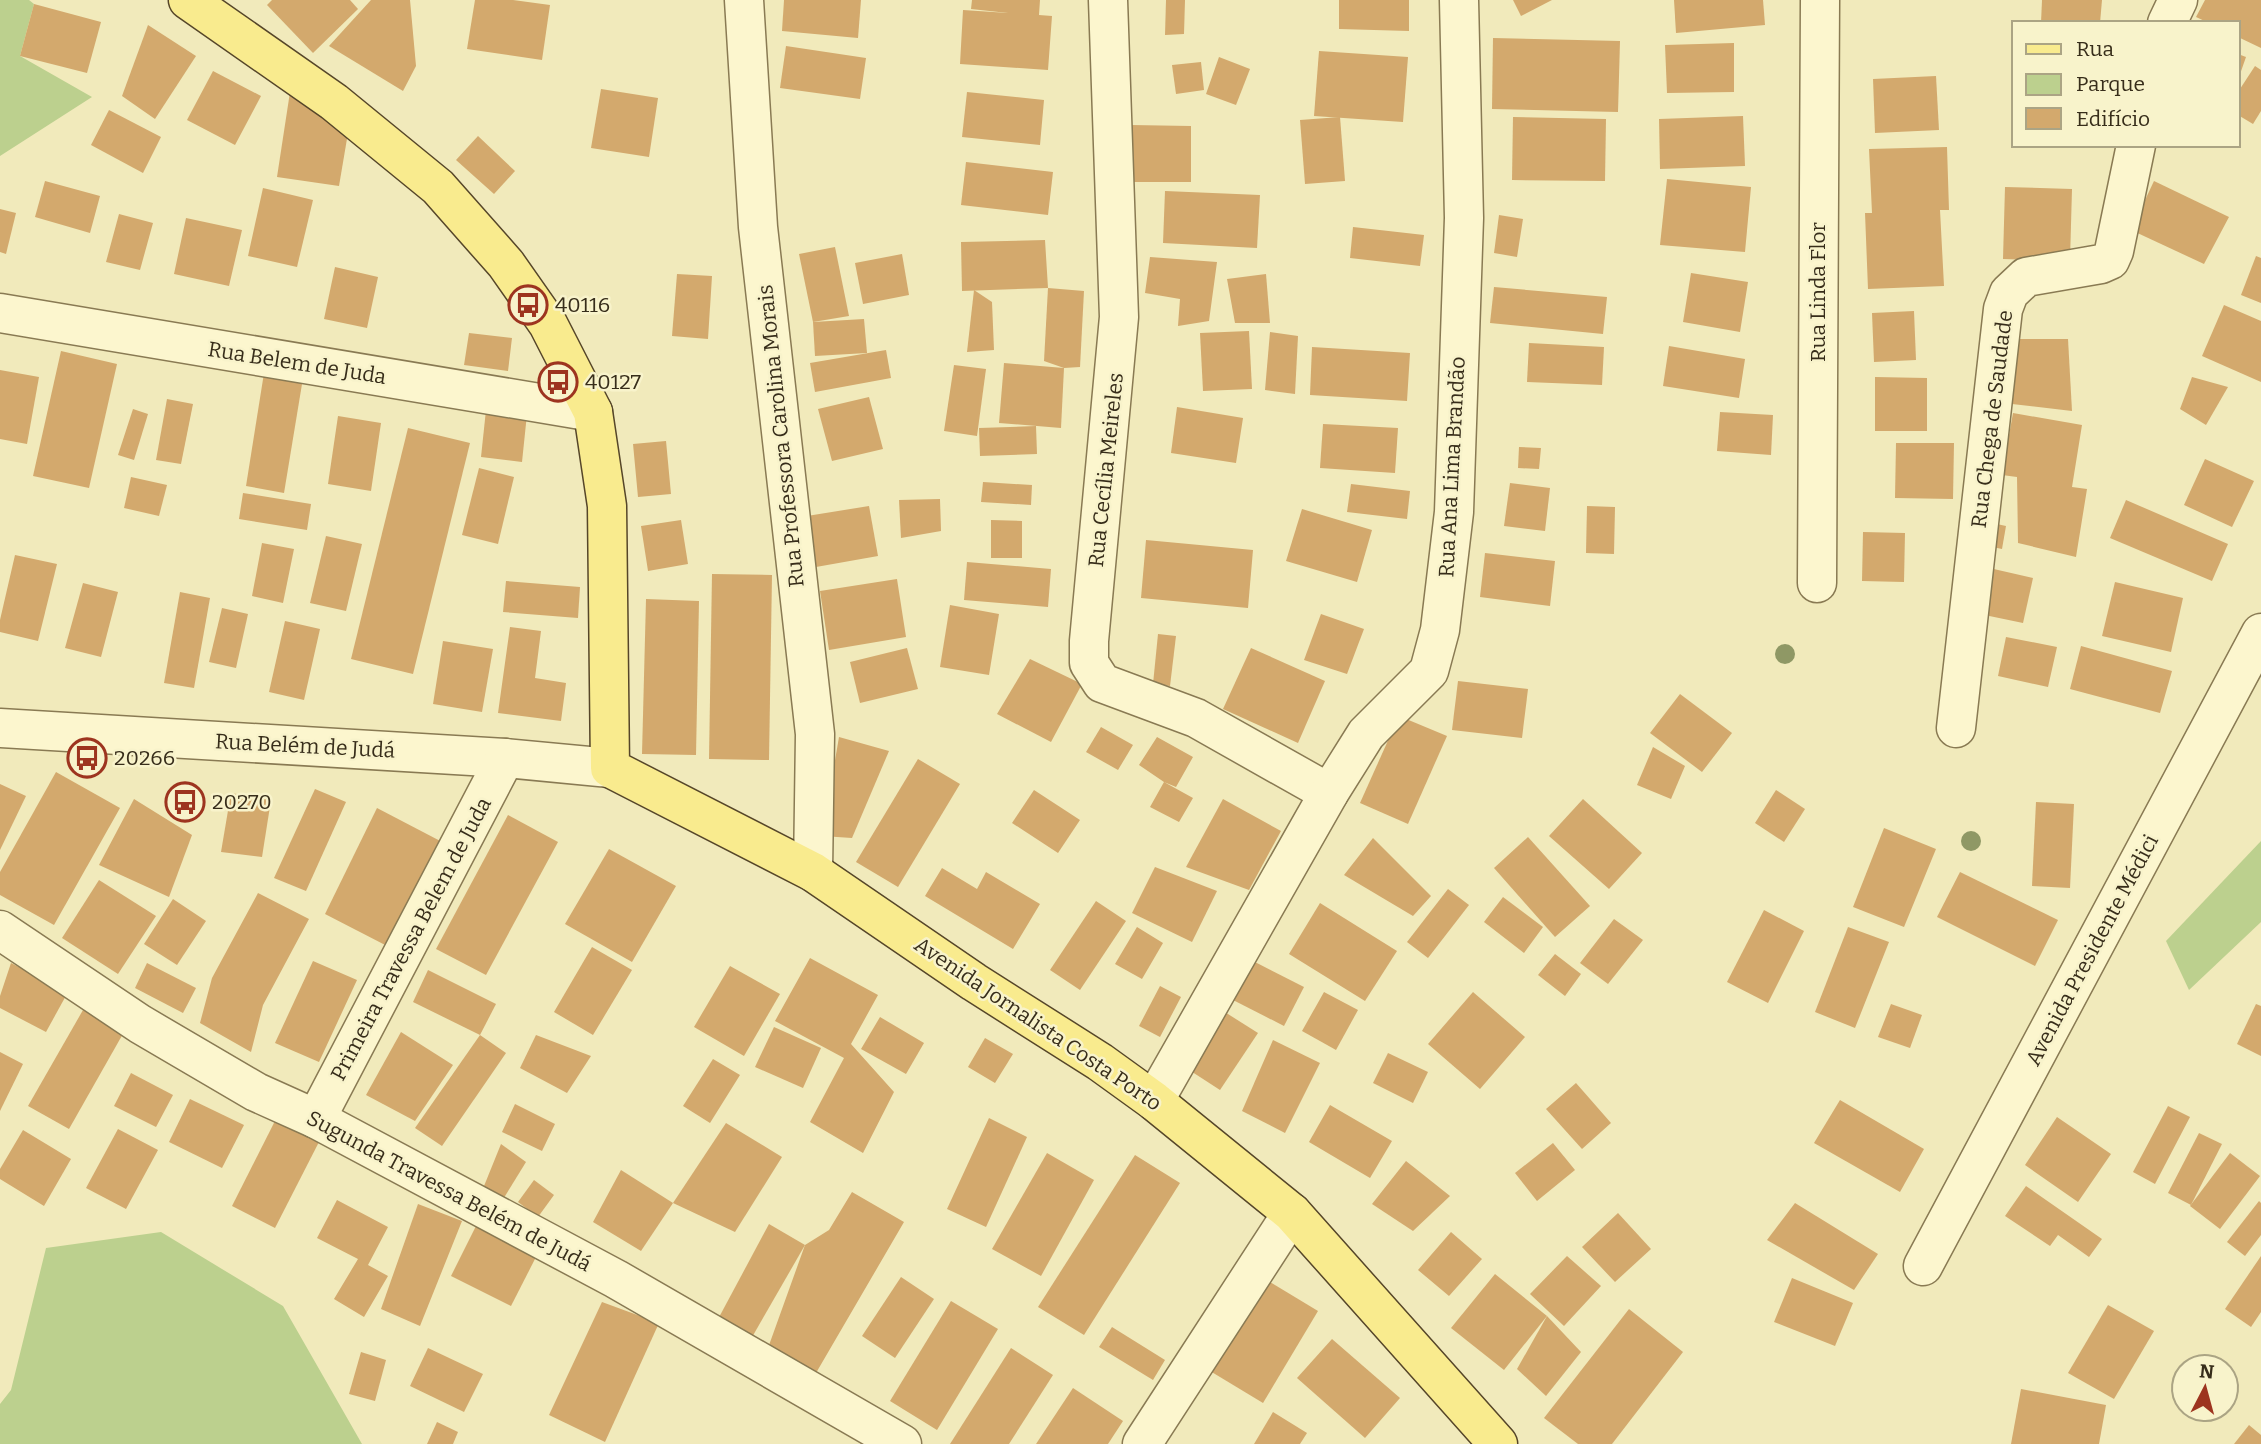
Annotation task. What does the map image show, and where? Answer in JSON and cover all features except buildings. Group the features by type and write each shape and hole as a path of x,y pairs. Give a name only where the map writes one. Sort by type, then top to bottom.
{"main road":[{"path":"188,0 334,102 438,187 506,264 548,324 593,412 607,506 610,768"},
{"name":"Avenida Jornalista Costa Porto","path":"610,768 813,872 974,982 1100,1062 1154,1101 1292,1213 1498,1444"}],"street":[{"name":"Rua Professora Carolina Morais","path":"744,0 758,227 815,734 813,872"},
{"name":"Rua Cecília Meireles","path":"1108,0 1119,317 1089,663 1102,683 1196,718 1329,793"},
{"name":"Rua Ana Lima Brandão","path":"1154,1101 1329,793 1366,734 1429,671 1440,630 1454,512 1463,231 1459,0"},
{"name":"Rua Linda Flor","path":"1817,583 1820,0"},
{"path":"2156,0 2156,21"},
{"path":"2168,21 2178,0"},
{"name":"Rua Chega de Saudade","path":"1956,728 2003,309 2010,293 2026,277 2101,264 2110,260 2136,147"},
{"name":"Rua Belem de Juda","path":"0,313 593,412"},
{"name":"Avenida Presidente Médici","path":"1923,1266 2261,634"},
{"name":"Rua Belém de Judá","path":"0,728 505,758 610,768"},
{"name":"Primeira Travessa Belem de Juda","path":"316,1119 505,758"},
{"name":"Sugunda Travessa Belém de Judá","path":"0,930 140,1024 256,1092 316,1119 616,1279 902,1444"},
{"path":"1142,1444 1292,1213"}],"green space":[{"path":"0,0 29,0 34,4 20,56 92,97 0,156"},
{"path":"2261,841 2261,922 2189,990 2166,941"},
{"path":"161,1232 283,1306 362,1444 0,1444 0,1404 11,1390 46,1248"}],"place":[{"name":"40116","path":"528,305"},
{"name":"40127","path":"558,382"},
{"name":"20266","path":"87,758"},
{"name":"20270","path":"185,802"}]}
